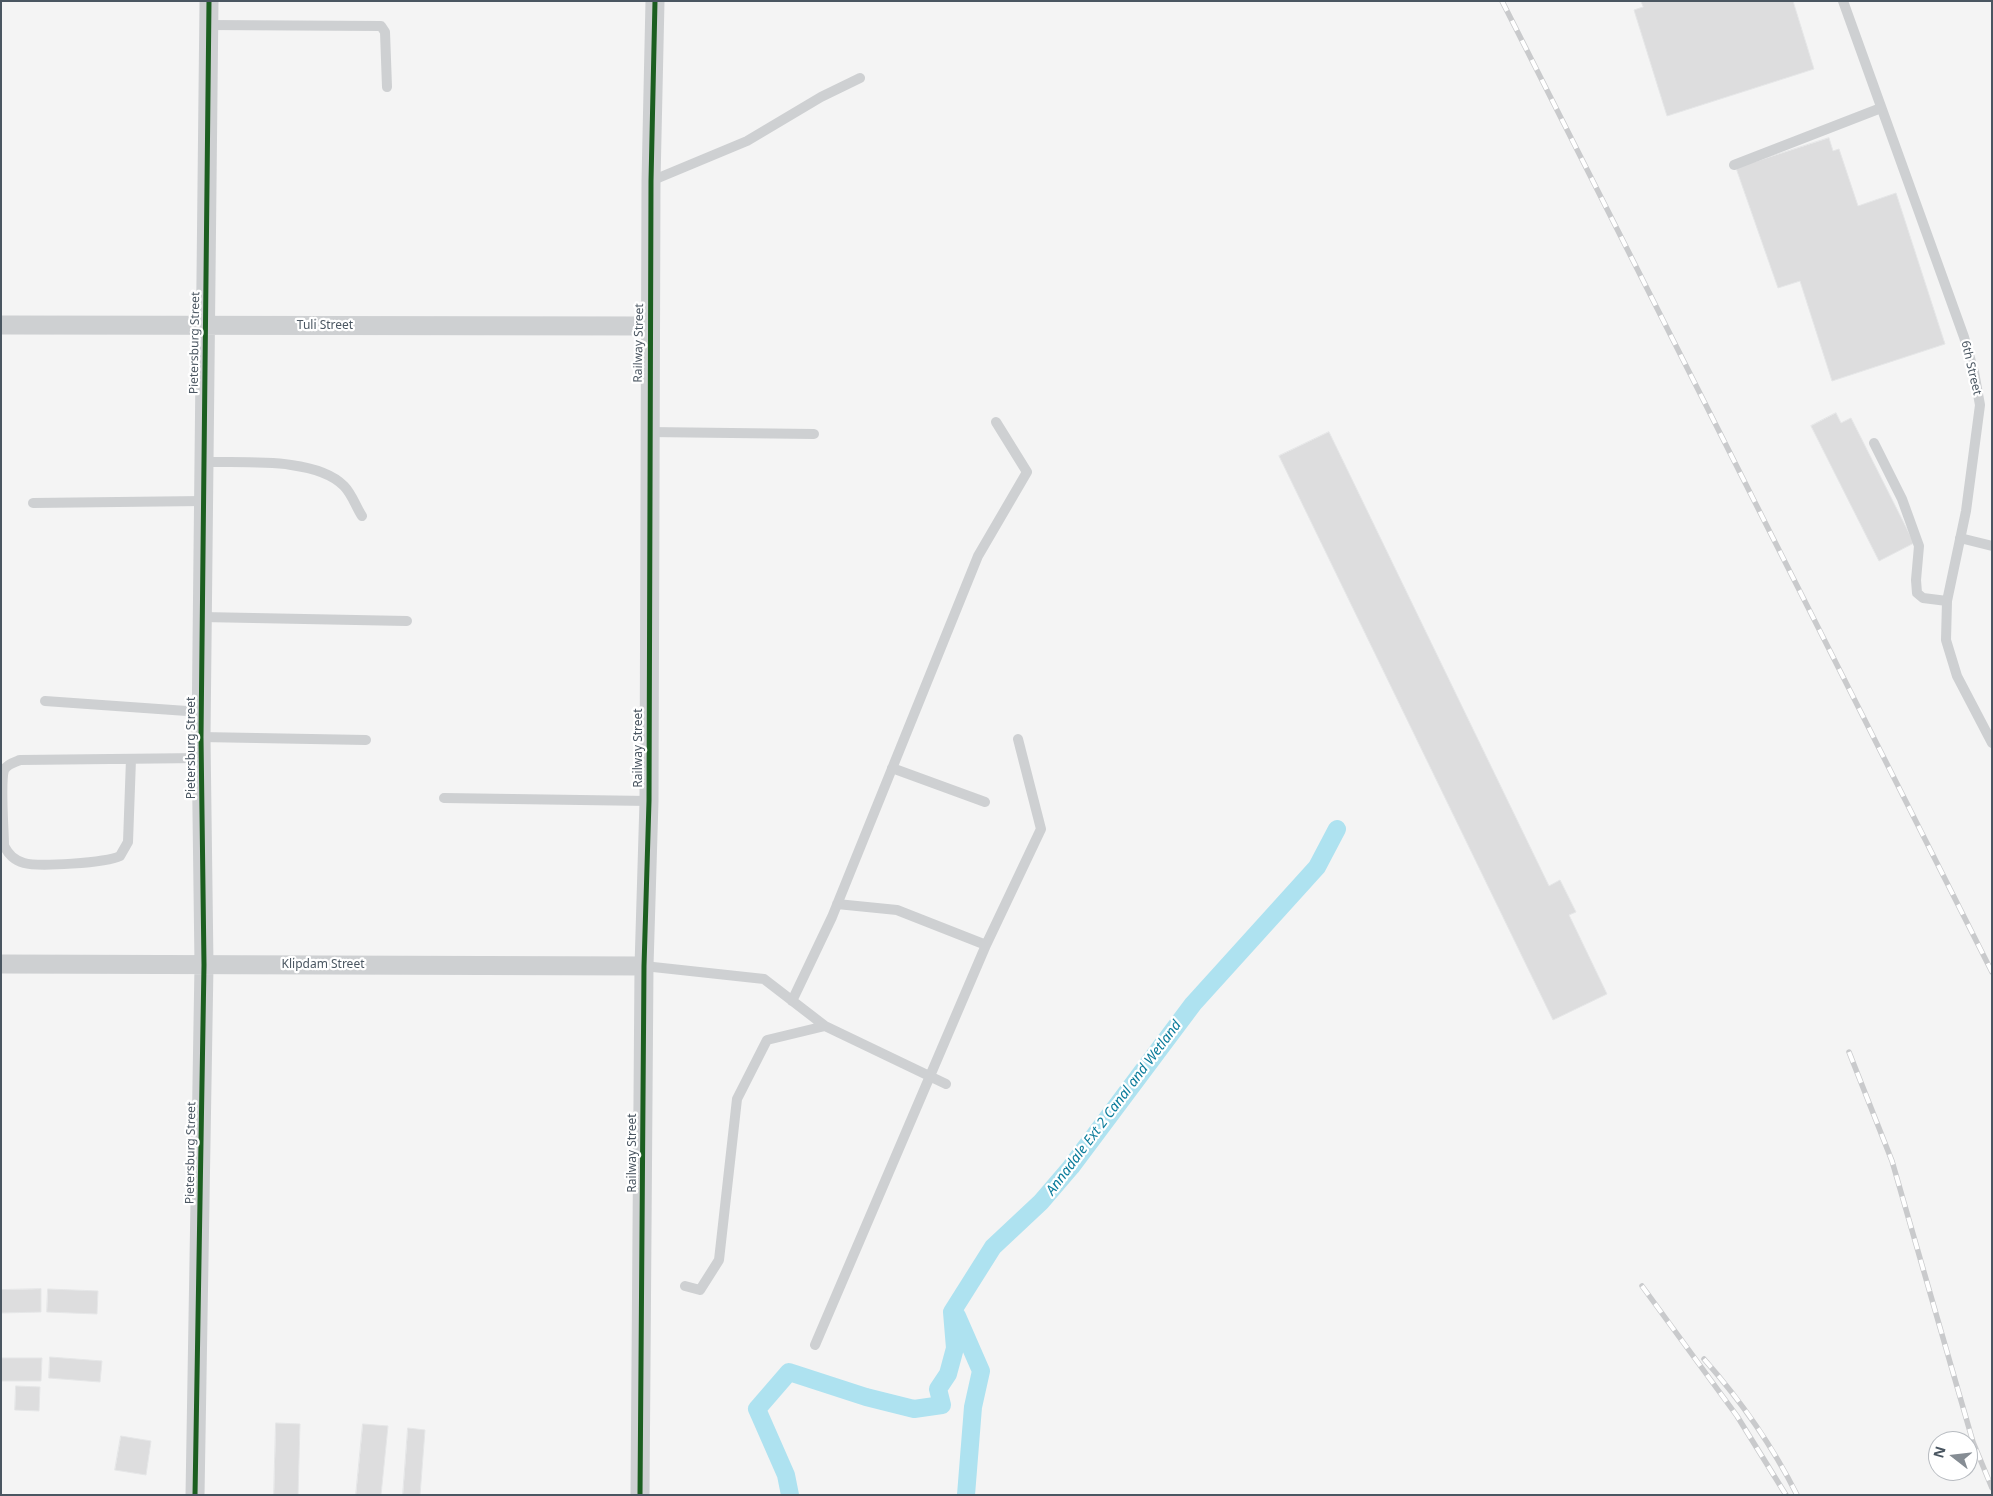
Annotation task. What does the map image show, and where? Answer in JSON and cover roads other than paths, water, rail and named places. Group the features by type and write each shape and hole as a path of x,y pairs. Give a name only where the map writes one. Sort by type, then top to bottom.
{"street":[{"name":"Pietersburg Street","path":"195,1495 204,965 201,712 209,1"},
{"name":"Railway Street","path":"640,1495 644,966 649,801 648,432 651,181 656,1"},
{"name":"Tuli Street","path":"1,325 650,326"},
{"name":"Klipdam Street","path":"1,964 644,966"}],"lane":[{"name":"6th Street","path":"1843,1 1964,337 1974,372 1980,406 1966,511 1947,601 1946,640 1957,676 1992,743"},
{"path":"208,25 381,26 386,32 388,87"},
{"path":"651,181 747,141 821,97 860,78"},
{"path":"1734,165 1881,108"},
{"path":"792,1000 837,904 978,556 1027,472 996,422"},
{"path":"648,432 814,434"},
{"path":"1874,443 1902,499 1919,546 1916,580 1917,593 1923,598 1947,601"},
{"path":"204,462 303,466 322,471 346,488 362,516"},
{"path":"33,502 203,501"},
{"path":"1960,538 1992,546"},
{"path":"202,618 407,621"},
{"path":"45,701 201,712"},
{"path":"201,737 366,740"},
{"path":"815,1345 986,945 1041,829 1018,739"},
{"path":"132,759 128,842 120,856 100,862 26,864 9,854 4,846 2,788 4,770 10,764 20,760 201,758"},
{"path":"892,768 985,802"},
{"path":"444,798 649,801"},
{"path":"837,904 897,910 986,945"},
{"path":"644,966 764,979 825,1026 946,1084"},
{"path":"685,1286 700,1290 718,1260 737,1099 767,1040 825,1026"}],"waterway":[{"name":"Annadale Ext 2 Canal and Wetland","path":"790,1495 786,1475 757,1409 789,1372 866,1397 914,1409 942,1405 938,1389 948,1374 955,1348 952,1312 993,1247 1041,1202 1071,1167 1193,1004 1317,867 1337,829"},
{"name":"Annadale Ext 2 Canal and Wetland","path":"957,1316 981,1371 973,1407 966,1495"}],"railway":[{"path":"1502,1 1992,972"},
{"path":"1849,1052 1892,1161 1973,1442 1992,1488"},
{"path":"1642,1286 1737,1416 1786,1495"},
{"path":"1704,1359 1755,1424 1797,1495"}]}
